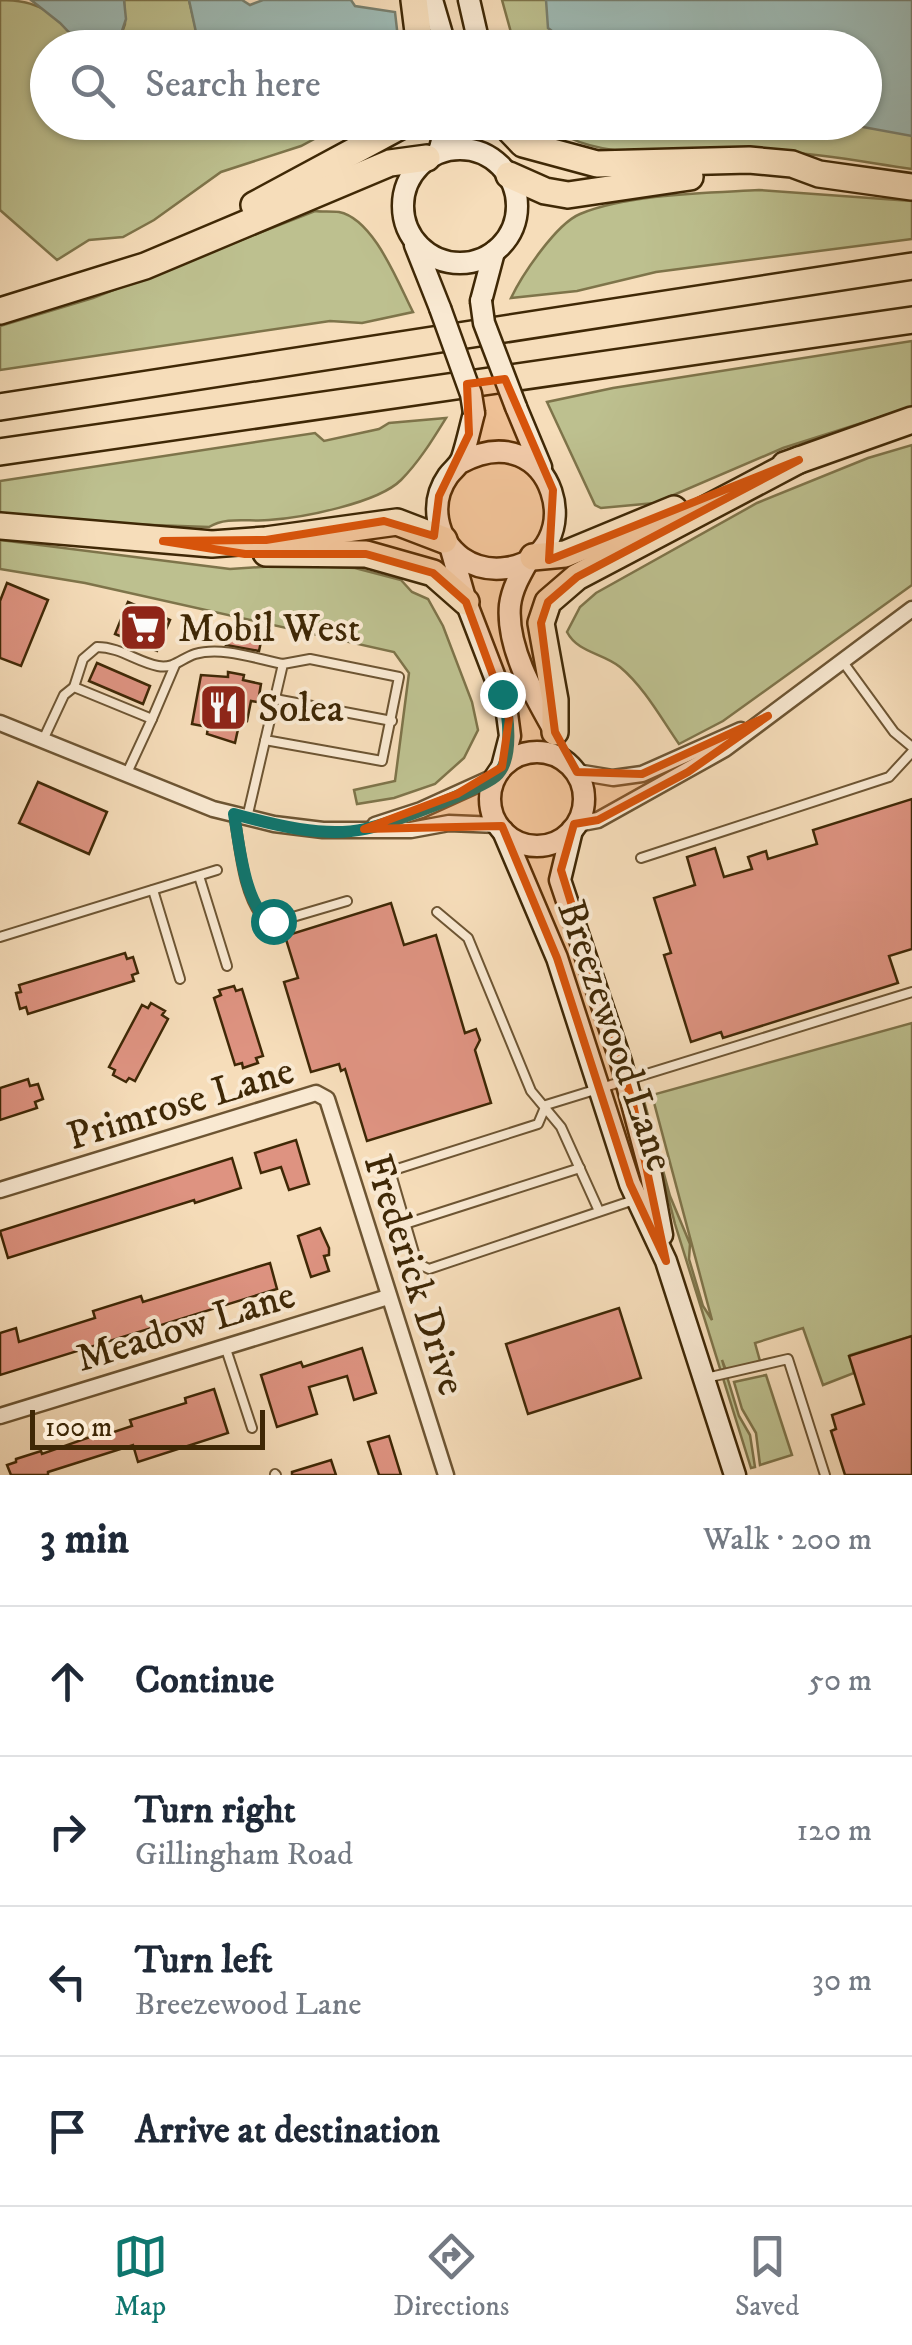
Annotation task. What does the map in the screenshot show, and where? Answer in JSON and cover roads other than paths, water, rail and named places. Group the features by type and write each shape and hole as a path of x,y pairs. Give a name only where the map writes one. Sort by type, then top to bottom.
{"highway":[{"path":"414,0 418,30"},
{"path":"74,288 192,237 374,140"},
{"path":"519,140 586,162 622,165 750,160 912,187"},
{"path":"0,311 186,250 390,163 434,155"},
{"path":"505,171 546,192 568,195 701,176 820,174"},
{"path":"0,406 912,266"},
{"path":"0,452 912,320"},
{"path":"555,732 555,700 540,635 548,602 578,577 800,460 912,420"},
{"path":"530,559 564,554 800,460"},
{"path":"0,526 212,544 384,522 408,524 447,544"},
{"path":"163,541 198,550 246,554 366,554 433,573 466,602"}],"main road":[{"path":"432,0 441,30"},
{"path":"470,0 476,30"},
{"path":"434,155 440,140"},
{"path":"503,140 505,171"},
{"path":"460,463 474,413 471,394 404,222 402,204 414,170 434,155 466,148 492,158 516,191 514,225 494,252 481,301 484,324 553,490 556,508 554,527 546,544 530,559 515,584 510,604 518,654 574,768 584,798 574,827 560,840 546,845 516,841 501,828 490,801 510,736 509,719 436,514 447,478 460,463 476,454 495,450 514,453 544,474"},
{"path":"412,239 423,250 450,263 466,264 494,252"},
{"path":"447,544 478,566 495,570 530,559"},
{"path":"499,771 514,758 542,752 574,768"},
{"name":"Breezewood Lane","path":"574,827 560,880 626,1080 651,1176 666,1261"},
{"name":"Breezewood Lane","path":"501,828 557,958 597,1088 637,1199 666,1261 735,1475"}],"street":[{"path":"574,827 598,820 688,772 912,609"},
{"path":"574,768 613,778 642,774 768,716"},
{"path":"0,723 240,816 323,830 411,830 450,823 501,828"},
{"path":"364,829 421,810 499,771"},
{"name":"Primrose Lane","path":"0,1190 316,1092 322,1094"},
{"name":"Frederick Drive","path":"322,1094 328,1099 446,1475"},
{"name":"Meadow Lane","path":"0,1416 388,1297"}],"lane":[{"path":"43,740 64,694 74,687 83,659 97,647 136,656 160,667 175,665 195,654 222,652 283,664 310,659 400,680 384,758 377,762 265,740"},
{"path":"641,858 889,778 912,750 894,732 843,662"},
{"path":"283,664 265,740 240,816 247,880 257,910 264,918 286,920 347,901"},
{"path":"126,775 175,665"},
{"path":"74,687 152,719"},
{"path":"275,699 392,721"},
{"path":"0,937 218,870"},
{"path":"199,876 227,966"},
{"path":"153,890 180,979"},
{"path":"438,912 468,938 531,1091 561,1127 599,1211"},
{"path":"637,1199 430,1269 417,1263 391,1174 538,1124 546,1105 912,992"},
{"path":"405,1224 580,1168"},
{"path":"225,1346 252,1428"},
{"path":"704,1379 788,1359 825,1475"}],"water":[{"path":"31,0 124,0 126,19 122,30 67,30"},
{"path":"189,0 242,0 250,5 263,0 351,0 355,6 395,12 397,30 195,30"},
{"path":"546,0 912,0 912,136 882,131 882,30 548,28"}],"place":[{"name":"Mobil West","path":"143,627"},
{"name":"Solea","path":"223,707"}]}
